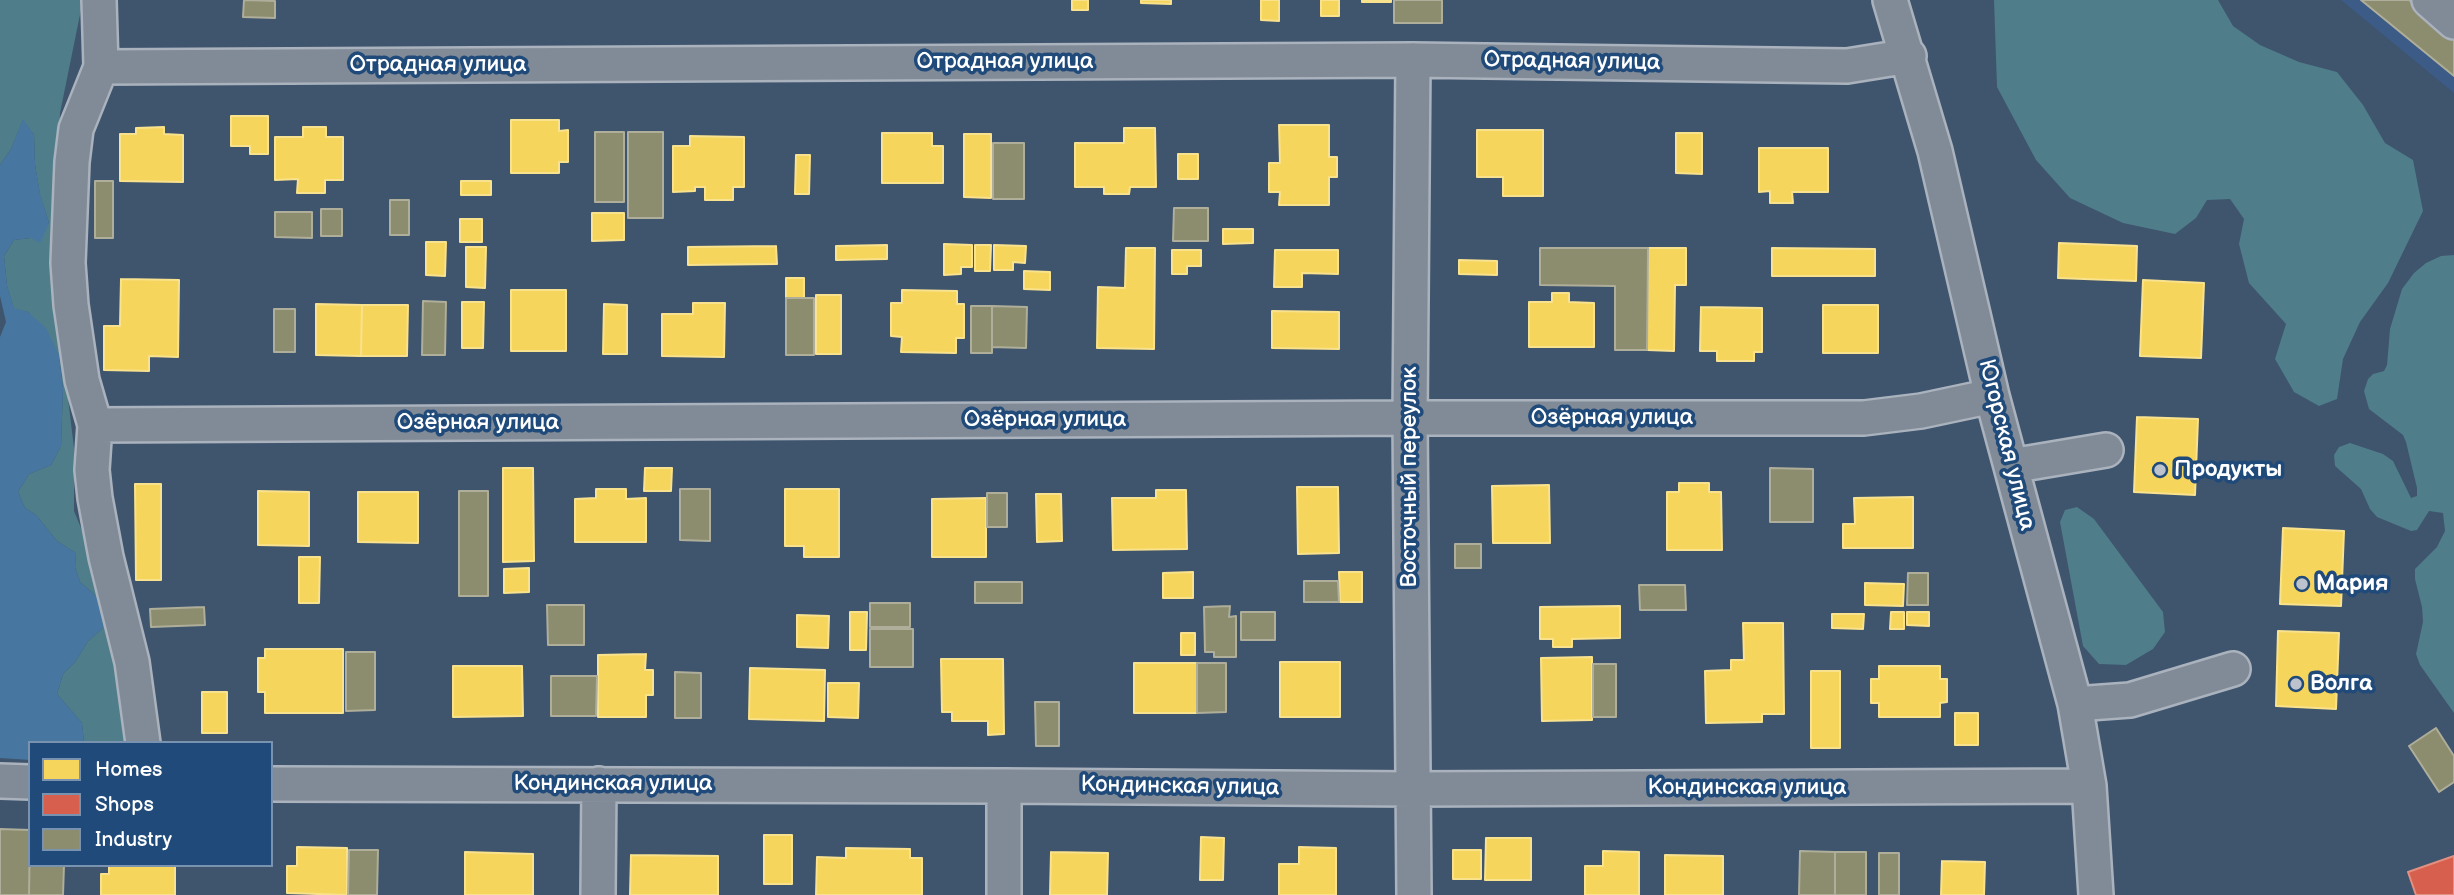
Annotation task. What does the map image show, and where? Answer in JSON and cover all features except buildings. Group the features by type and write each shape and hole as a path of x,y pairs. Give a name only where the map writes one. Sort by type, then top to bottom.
{"street":[{"path":"99,0 101,67 76,130 68,263 77,354 95,425 92,470 95,498 106,557 132,662 143,741"},
{"name":"Югорская улица","path":"1890,0 1909,56 1935,151 1993,396 2075,704 2089,786 2096,895"},
{"path":"2429,0 2454,22"},
{"name":"Отрадная улица","path":"101,67 1413,60 1847,66 1909,56"},
{"name":"Восточный переулок","path":"1413,60 1410,418 1414,895"},
{"name":"Озёрная улица","path":"95,425 1864,418 1921,411 1993,396"},
{"path":"2011,466 2106,450"},
{"path":"2075,704 2130,700 2233,669"},
{"path":"0,781 28,782"},
{"name":"Кондинская улица","path":"273,784 1412,789 2089,786"},
{"path":"598,895 599,784"},
{"path":"1004,786 1004,895"}],"shaded area":[{"path":"2341,0 2454,0 2454,93"},
{"path":"23,119 34,135 40,194 49,223 40,243 31,238 14,240 4,256 7,286 14,308 28,312 46,328 59,355 63,388 61,446 51,465 29,474 18,492 25,508 36,515 57,541 76,553 75,567 80,582 102,605 103,628 88,641 75,662 63,674 57,694 82,723 84,741 28,741 28,760 0,758 0,337 6,322 0,296 0,165 11,149"}],"green space":[{"path":"0,0 83,0 60,113 57,307 74,448 74,511 100,574 129,732 126,741 84,741 82,723 57,694 63,674 75,662 88,641 103,628 94,594 80,582 75,567 76,553 57,541 36,515 25,508 18,492 29,474 51,465 61,446 63,388 59,355 28,312 14,309 7,286 4,256 14,240 31,238 49,223 40,195 34,135 23,120 11,149 0,165"},
{"path":"1994,0 2218,0 2233,26 2260,45 2299,62 2337,72 2363,105 2385,143 2413,160 2423,211 2388,283 2360,322 2343,359 2337,399 2319,406 2294,392 2275,359 2286,324 2249,283 2239,244 2244,219 2230,199 2207,200 2196,218 2175,234 2123,223 2070,198 2036,160 1997,87"},
{"path":"2454,255 2454,713 2420,665 2416,654 2423,622 2415,569 2437,547 2445,531 2443,513 2429,511 2417,530 2411,531 2377,517 2370,509 2361,489 2335,466 2334,455 2339,447 2350,443 2383,454 2393,461 2411,498 2417,496 2403,435 2369,409 2364,391 2368,379 2373,374 2384,371 2387,365 2390,329 2402,289 2426,263 2441,256"},
{"path":"2077,507 2094,519 2163,612 2165,632 2153,649 2126,665 2099,664 2083,646 2060,522 2065,510"}],"place":[{"name":"Продукты","path":"2160,470"},
{"name":"Мария","path":"2302,584"},
{"name":"Волга","path":"2296,684"}]}
